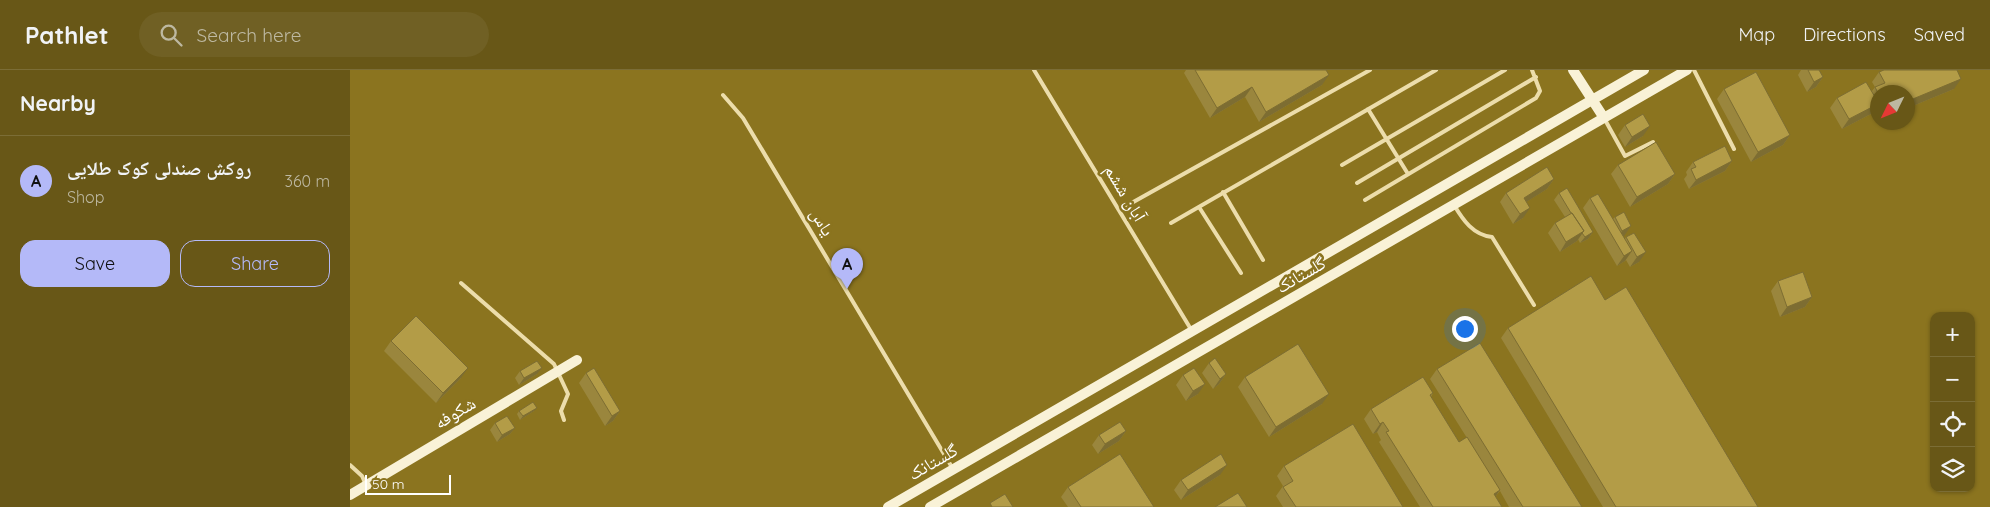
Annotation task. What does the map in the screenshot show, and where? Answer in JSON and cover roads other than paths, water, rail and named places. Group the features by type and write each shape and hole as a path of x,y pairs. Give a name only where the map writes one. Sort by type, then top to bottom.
{"street":[{"path":"1573,70 1604,118"},
{"name":"گلستانک","path":"888,507 1644,70"},
{"name":"گلستانک","path":"930,507 1687,70"},
{"name":"شکوفه","path":"350,495 577,360"}],"lane":[{"name":"آبان ششم","path":"1034,70 1192,331"},
{"path":"1119,210 1370,70"},
{"path":"1171,223 1436,70"},
{"path":"1342,165 1505,70"},
{"path":"1365,200 1536,98 1540,91 1532,70"},
{"path":"1694,70 1734,149"},
{"path":"1357,183 1536,77"},
{"name":"یاس","path":"723,95 743,118 953,469"},
{"path":"1368,109 1408,174"},
{"path":"1604,118 1625,156 1653,142"},
{"path":"1223,192 1262,260"},
{"path":"1454,205 1470,227 1481,236 1492,238 1534,305"},
{"path":"1199,207 1241,273"},
{"path":"461,283 554,364 568,394 561,411 564,420"},
{"path":"350,465 362,476 366,485"}],"place":[{"name":"روکش صندلی کوک طلایی","path":"847,289"}]}
